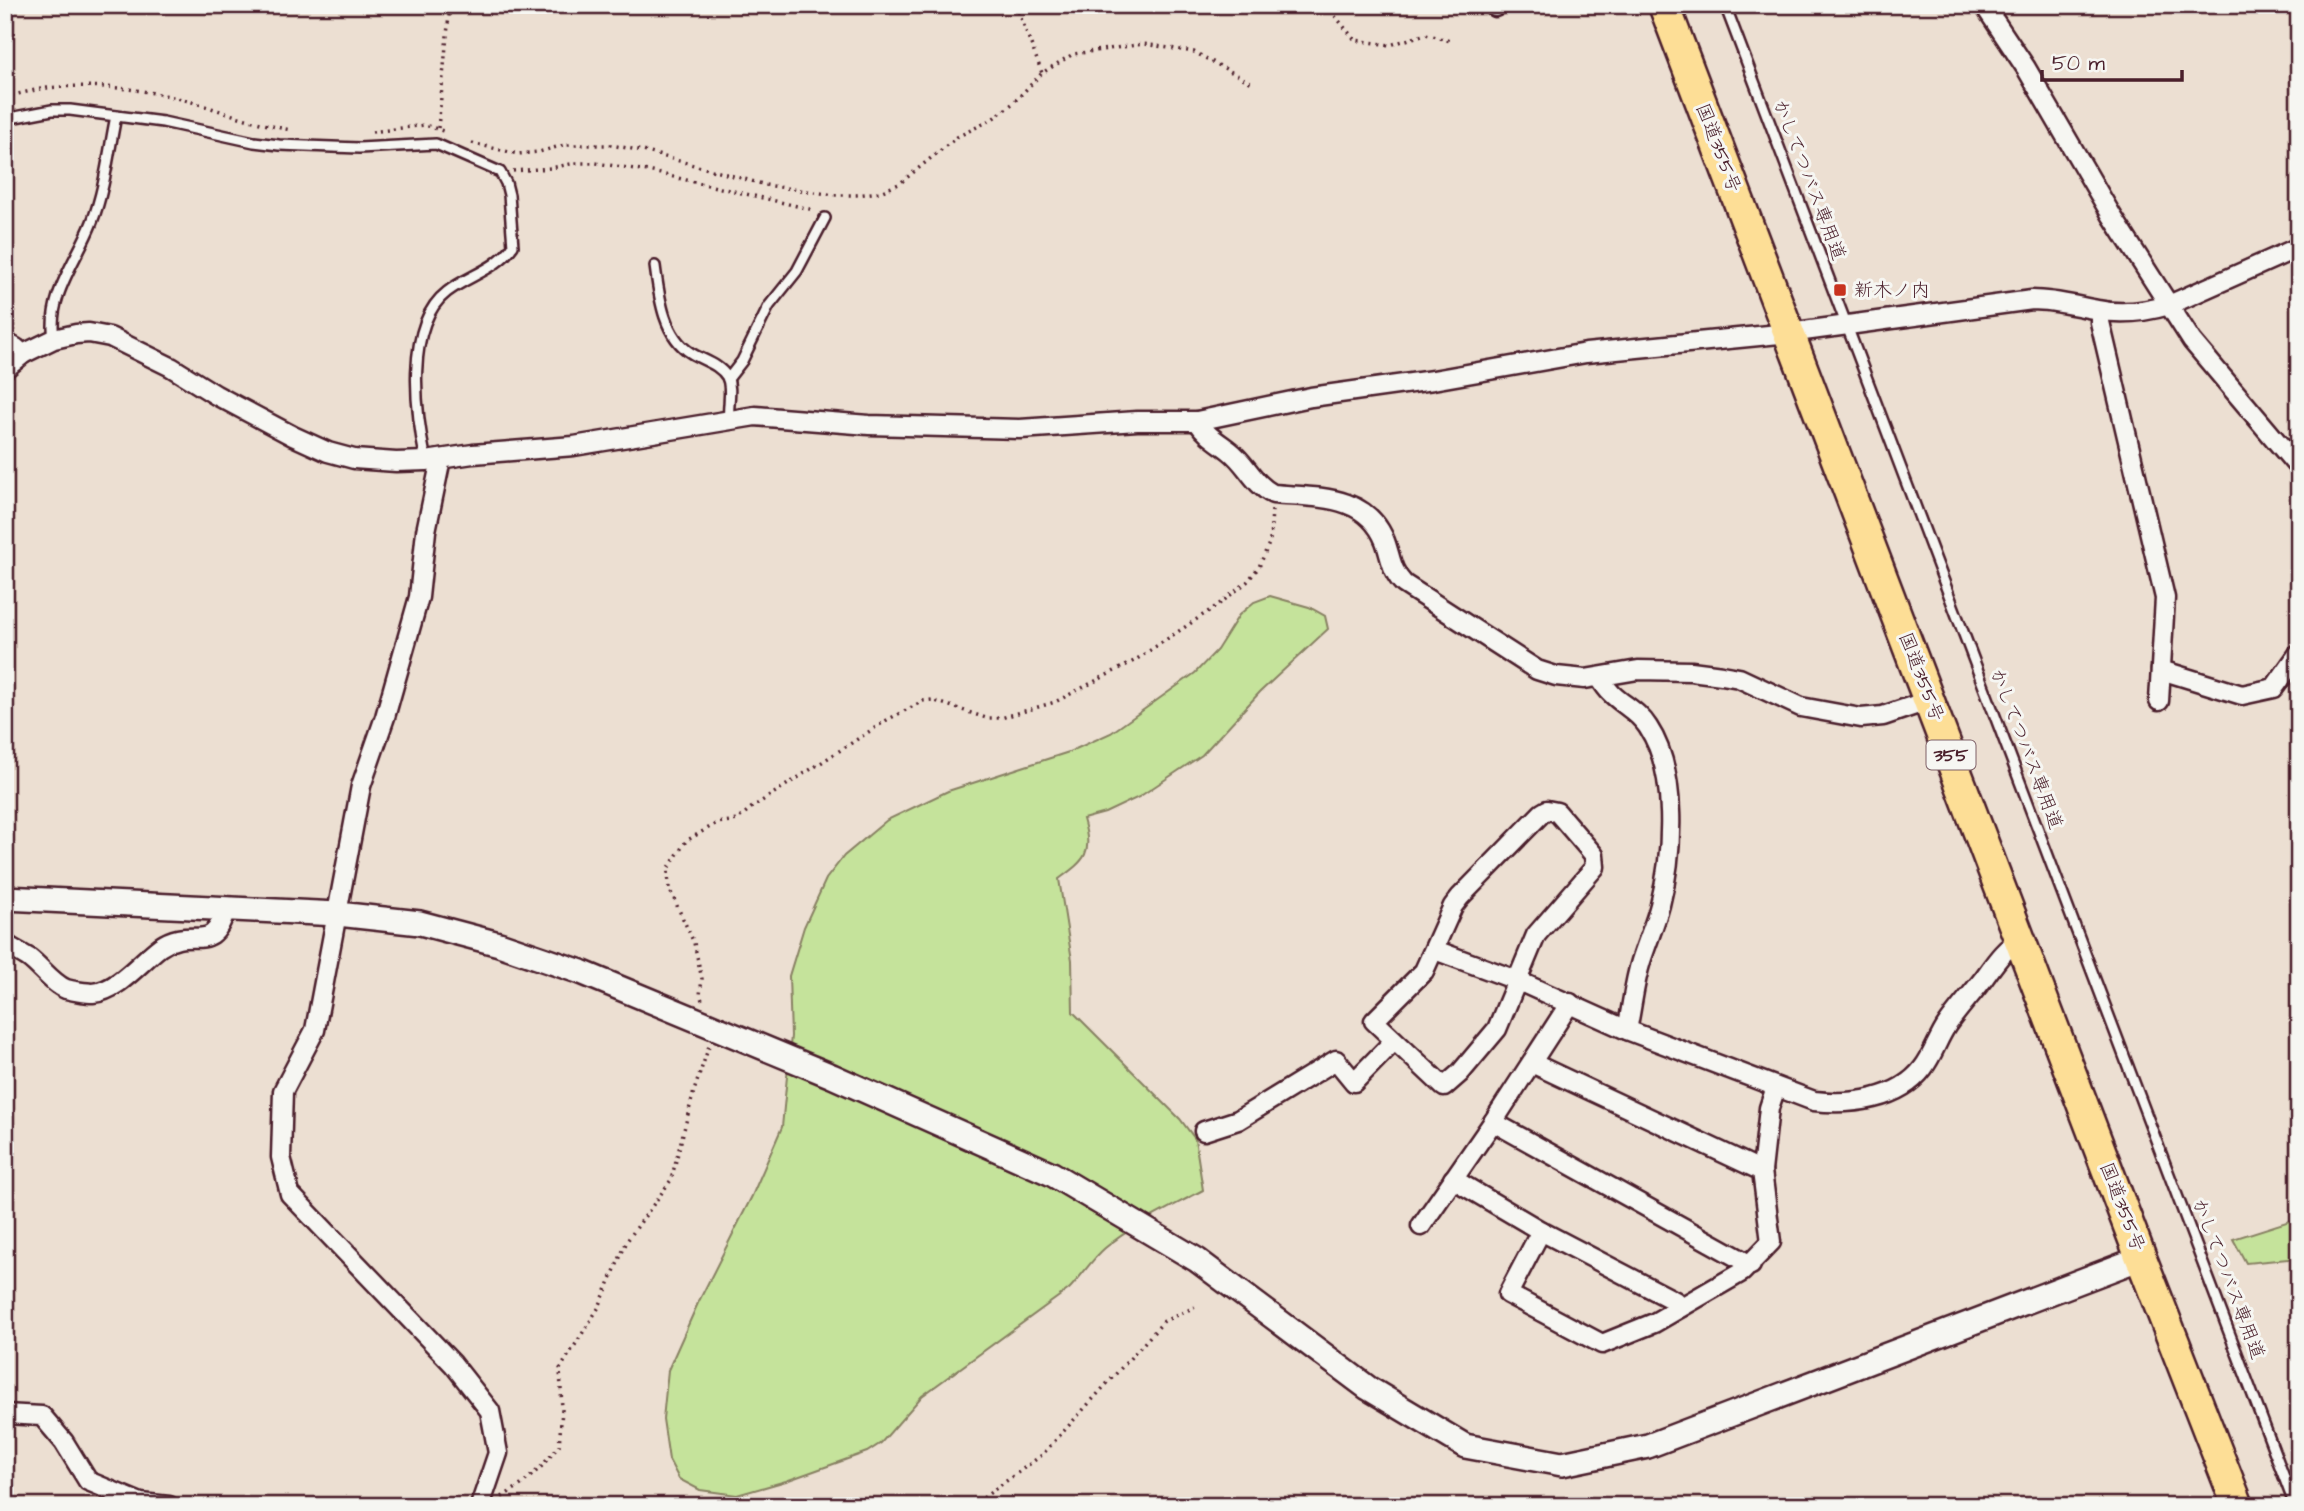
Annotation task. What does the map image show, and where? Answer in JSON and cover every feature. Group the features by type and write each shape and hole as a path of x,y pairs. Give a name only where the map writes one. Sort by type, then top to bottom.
{"highway":[{"name":"国道355号","path":"1664,5 2238,1506"}],"street":[{"path":"1984,5 2026,68 2112,216 2192,341 2299,468"},
{"path":"5,369 23,354 54,339 89,333 110,337 171,367 216,395 293,436 328,452 354,459 396,462 574,446 755,416 869,425 1020,429 1137,421 1197,421 1311,397 1433,380 1586,353 1789,333 2032,300 2059,302 2100,311 2138,312 2169,305 2299,247"},
{"path":"2100,311 2165,598 2159,701"},
{"path":"5,342 23,354"},
{"path":"1197,421 1213,439 1231,452 1256,483 1273,494 1352,503 1379,528 1391,565 1404,584 1537,670 1571,679 1638,670 1691,671 1723,675 1739,678 1801,707 1861,718 1884,716 1930,700"},
{"path":"433,460 419,597 385,717 361,786 315,1030 283,1091 281,1157 290,1194 453,1364 489,1411 498,1453 480,1506"},
{"path":"2161,670 2242,695 2274,688 2299,653"},
{"path":"1600,677 1613,698 1634,712 1648,726 1664,763 1668,794 1670,837 1666,876 1660,905 1640,964 1627,1030"},
{"path":"1548,810 1556,811 1594,855 1595,867 1536,935 1516,980 1497,1029 1460,1073 1444,1087 1374,1021 1415,983 1435,950 1453,906 1460,897 1542,813 1548,810"},
{"path":"5,898 338,914 420,923 499,944 581,972 832,1076 1052,1174 1197,1260 1368,1388 1465,1446 1562,1464 1648,1446 2141,1258"},
{"path":"5,944 28,957 65,989 94,993 124,979 160,947 181,937 201,938 215,934 221,926 226,908"},
{"path":"1435,950 1516,980 1627,1030 1814,1101 1830,1103 1888,1094 1906,1085 1923,1068 1946,1027 2005,950 2021,940"},
{"path":"1421,1226 1570,1003"},
{"path":"1204,1131 1238,1120 1336,1060 1354,1082 1394,1041"},
{"path":"1532,1063 1762,1171"},
{"path":"1541,1231 1508,1294 1602,1343 1654,1323 1751,1265 1771,1242 1762,1171 1769,1108 1776,1087"},
{"path":"1493,1122 1751,1265"},
{"path":"1453,1178 1541,1231 1675,1301 1681,1307"},
{"path":"5,1414 42,1416 64,1442 88,1481 141,1503 169,1506"}],"lane":[{"name":"かしてつバス専用道","path":"1724,5 2295,1506"},
{"path":"5,119 52,110 70,110 279,145 359,148 436,145 500,172 509,195 513,246 497,264 449,290 438,300 431,309 419,345 418,425 433,460"},
{"path":"54,339 51,321 65,275 92,223 116,116"},
{"path":"728,379 743,361 769,306 797,271 825,218"},
{"path":"655,266 663,309 676,339 688,352 718,367 728,379 729,420"}],"path":[{"path":"436,145 450,5"},
{"path":"1016,5 1042,73"},
{"path":"1326,5 1355,40 1390,45 1426,34 1450,41"},
{"path":"467,142 518,154 564,145 611,145 643,151 766,185 834,195 880,192 899,184 957,137 991,120 1012,104 1042,73 1073,54 1144,44 1194,52 1252,83"},
{"path":"5,97 44,88 65,87 139,91 190,101 261,124 294,131"},
{"path":"367,132 425,125 448,133"},
{"path":"500,172 596,163 726,188 825,212 825,218"},
{"path":"498,1499 521,1485 559,1446 562,1410 560,1369 599,1307 627,1241 671,1180 694,1091 715,1027 700,995 702,979 694,943 669,888 668,869 686,841 717,823 737,820 751,808 887,720 923,701 932,699 986,718 1001,718 1055,702 1134,661 1218,605 1247,582 1259,567 1270,541 1273,494"},
{"path":"972,1506 1042,1455 1164,1321 1195,1307"}],"green space":[{"path":"430,5 538,5 522,14"},
{"path":"1270,596 1309,607 1325,616 1328,629 1260,692 1202,755 1139,797 1105,813 1083,819 1087,840 1085,855 1059,879 1072,960 1073,1012 1180,1119 1195,1139 1203,1190 1116,1239 1096,1257 1069,1289 922,1396 881,1443 867,1452 737,1495 700,1490 679,1479 669,1460 663,1419 668,1370 698,1303 752,1196 782,1127 791,1036 789,976 804,927 826,879 844,856 887,820 948,791 1069,752 1111,733 1195,673 1217,650 1239,615 1254,602"},
{"path":"2299,1218 2299,1258 2246,1263 2233,1239"}],"place":[{"name":"新木ノ内","path":"1840,290"}]}
